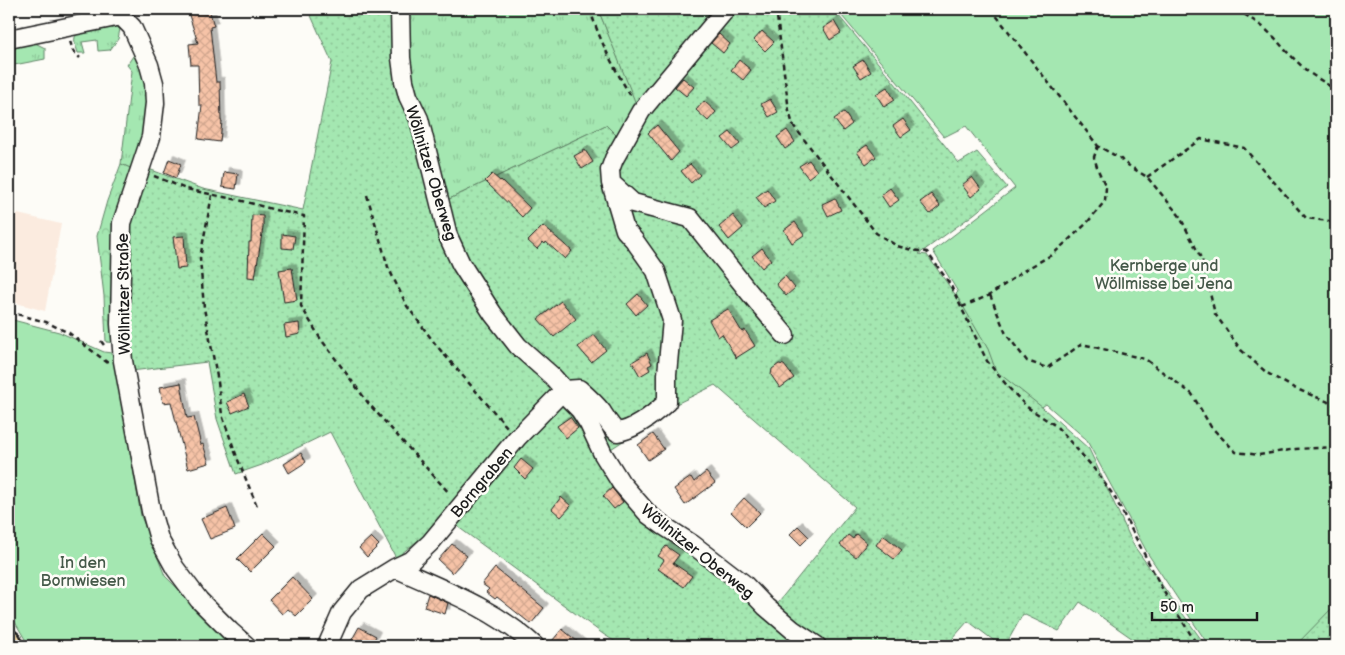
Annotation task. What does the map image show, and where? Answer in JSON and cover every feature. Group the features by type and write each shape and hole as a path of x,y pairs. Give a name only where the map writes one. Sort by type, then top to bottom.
{"main road":[{"path":"9,640 12,646"}],"street":[{"name":"Wöllnitzer Oberweg","path":"400,9 401,58 404,81 408,96 419,119 448,236 462,264 493,314 518,346 552,376 568,398 580,410 589,424 602,454 621,483 649,515 692,544 744,584 766,607 793,630 817,646"},
{"path":"564,390 579,389 589,397 610,426 617,432 625,431 653,414 667,402 667,374 672,320 656,271 626,230 611,183 610,170 614,159 641,111 726,9"},
{"path":"9,39 120,13"},
{"name":"Wöllnitzer Straße","path":"120,13 132,27 150,65 154,83 155,103 151,136 122,223 120,324 123,361 151,511 159,540 175,568 199,600 247,646"},
{"path":"611,183 633,203 690,218 785,335"},
{"name":"Borngraben","path":"327,646 342,612 361,588 412,560 431,542 517,438 564,390"},
{"path":"395,568 458,596 496,617 535,646"}],"path":[{"path":"590,9 594,25 617,72 641,111"},
{"path":"776,9 789,111 793,125 876,233 897,246 927,252 950,284 988,361 1027,407 1056,426 1092,466 1114,496 1164,592 1198,646"},
{"path":"991,9 1098,146 1121,158 1123,162 1147,177 1179,215 1202,260 1215,314 1241,350 1267,373 1294,388 1336,405"},
{"path":"1237,9 1263,27 1308,72 1336,90"},
{"path":"70,35 73,51 80,58"},
{"path":"1147,177 1201,139 1244,148 1306,218 1336,222"},
{"path":"962,307 990,295 1025,270 1053,254 1086,224 1105,201 1106,187 1094,156 1098,146"},
{"path":"139,172 155,176 186,189 304,216 301,306 320,338 369,404 462,506"},
{"path":"212,195 200,258 204,308 218,382 222,415 257,506"},
{"path":"367,195 388,267 407,306 436,345 517,438"},
{"path":"990,295 1006,334 1027,361 1047,368 1082,344 1145,359 1192,394 1211,428 1236,452 1259,455 1296,449 1336,448"},
{"path":"9,312 46,322 69,333 89,348"}],"shaded area":[{"path":"9,212 61,224 45,311 9,301"}],"green space":[{"path":"308,9 401,9 403,42 443,202 606,125 620,139 638,109 598,9 833,9 959,163 977,152 1007,187 919,254 927,255 960,301 988,349 996,371 1043,408 1089,449 1134,546 1206,646 1143,646 1080,602 1059,631 1023,614 1005,646 1001,646 968,621 946,646 622,646 446,518 396,558 330,432 262,465 236,474 217,419 207,362 131,371 125,320 125,241 146,168 203,189 303,210 332,62","holes":["715,385 855,507 767,616 691,548 600,456 657,419 668,408"]},
{"path":"401,9 598,9 639,109 620,139 606,125 443,202 416,103"},
{"name":"Kernberge und Wöllmisse bei Jena","path":"836,9 1336,9 1335,646 1209,646 1148,554 1086,439 1046,404 1017,425 946,303 958,292 933,251 1015,188 966,126 944,137"},
{"path":"115,26 120,29 118,39 110,50 98,51 97,40 82,42 85,53 78,53 75,37 79,32"},
{"path":"35,43 45,48 45,59 9,66 9,49"},
{"path":"138,52 146,74 149,115 135,170 121,164 132,71 127,65"},
{"path":"121,164 135,170 117,222 112,251 112,282 117,343 106,342 104,296 97,236 107,201"},
{"name":"In den Bornwiesen","path":"9,319 59,332 104,352 119,354 127,431 141,516 165,576 236,646 29,646 9,612"},
{"path":"1336,604 1336,646 1295,646"}],"building":[{"path":"187,9 209,9 214,26 210,27 216,82 220,82 222,121 220,142 198,139 202,105 199,105 198,65 191,65 189,44 198,43"},
{"path":"834,21 841,33 830,40 823,28"},
{"path":"762,31 774,42 765,51 754,40"},
{"path":"719,34 730,44 723,53 711,43"},
{"path":"739,60 751,70 743,80 731,70"},
{"path":"863,60 871,72 861,78 853,66"},
{"path":"683,78 694,87 686,96 675,87"},
{"path":"887,87 895,100 884,107 876,94"},
{"path":"770,99 778,112 769,117 761,104"},
{"path":"704,101 716,112 708,121 696,110"},
{"path":"844,112 852,124 843,131 834,119"},
{"path":"903,119 911,130 901,137 893,126"},
{"path":"657,125 679,152 671,161 648,133"},
{"path":"787,130 795,142 785,149 777,137"},
{"path":"730,132 740,144 732,150 722,138"},
{"path":"867,145 876,157 866,164 857,152"},
{"path":"585,150 593,162 582,169 574,156"},
{"path":"169,159 181,164 176,178 164,173"},
{"path":"809,160 817,171 808,178 799,166"},
{"path":"690,164 700,175 691,183 681,171"},
{"path":"224,172 238,174 236,189 222,187"},
{"path":"492,174 501,180 530,208 522,217 485,181"},
{"path":"972,177 981,189 971,197 962,185"},
{"path":"890,188 899,200 889,207 881,195"},
{"path":"767,189 775,201 764,208 756,197"},
{"path":"931,194 940,206 930,214 920,202"},
{"path":"835,198 841,210 828,216 822,204"},
{"path":"252,215 263,216 255,278 248,277"},
{"path":"733,215 743,228 729,240 719,227"},
{"path":"795,222 804,235 792,243 784,230"},
{"path":"543,226 572,251 565,259 546,242 545,244 543,242 537,249 528,241"},
{"path":"282,234 295,236 293,249 282,248"},
{"path":"184,236 186,268 177,269 173,237"},
{"path":"762,248 771,260 762,268 752,256"},
{"path":"292,268 297,300 284,302 279,270"},
{"path":"785,276 795,288 786,296 776,284"},
{"path":"638,294 647,305 636,315 627,304"},
{"path":"561,301 576,319 554,337 538,319"},
{"path":"728,309 742,332 745,330 755,346 736,358 722,334 718,337 709,320"},
{"path":"299,323 300,334 286,337 284,325"},
{"path":"594,335 606,350 591,362 578,347"},
{"path":"647,353 652,364 648,366 650,370 640,376 632,362"},
{"path":"779,364 784,365 794,378 780,388 771,375 772,369"},
{"path":"181,383 187,418 194,417 201,445 203,444 209,463 188,469 171,402 163,403 160,387"},
{"path":"244,394 249,406 232,413 227,402"},
{"path":"570,417 578,428 566,438 557,426"},
{"path":"653,434 664,449 648,460 638,445"},
{"path":"301,453 306,462 289,473 284,464"},
{"path":"521,459 533,469 525,479 514,468"},
{"path":"706,472 715,483 685,505 674,489 691,477 694,482"},
{"path":"612,488 623,502 614,509 603,496"},
{"path":"561,497 571,506 561,517 552,509"},
{"path":"744,498 760,513 746,527 731,512"},
{"path":"227,508 235,529 210,539 201,519"},
{"path":"798,526 809,537 801,545 790,534"},
{"path":"263,533 276,546 250,572 237,559"},
{"path":"856,534 867,543 856,557 840,545 848,535 853,539"},
{"path":"883,535 902,550 894,559 876,545"},
{"path":"371,537 379,545 367,557 359,548"},
{"path":"452,544 467,556 452,573 438,560"},
{"path":"666,546 679,555 673,563 692,576 684,587 658,569 664,560 658,556"},
{"path":"495,568 544,608 531,624 497,597 495,599 486,592 489,589 482,584"},
{"path":"292,577 313,599 296,616 288,609 282,614 269,600"},
{"path":"428,594 448,603 445,614 424,607"},
{"path":"359,627 376,636 371,646 356,646 350,643"},
{"path":"562,629 583,646 548,646"}]}
